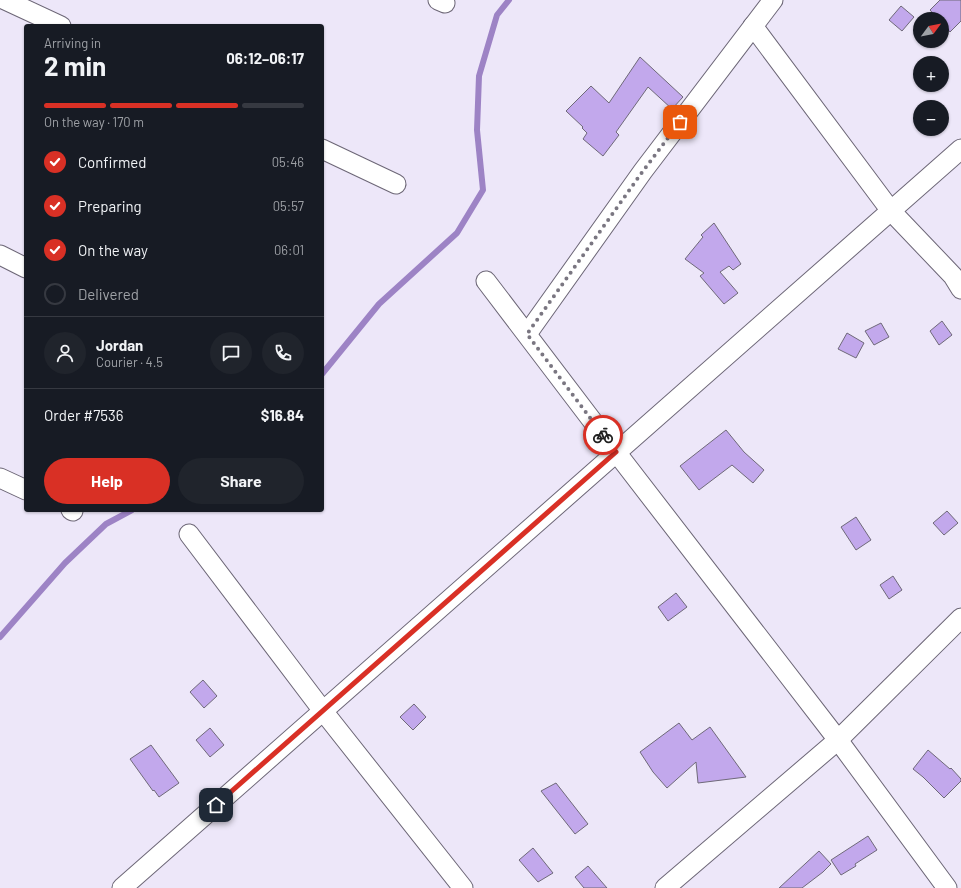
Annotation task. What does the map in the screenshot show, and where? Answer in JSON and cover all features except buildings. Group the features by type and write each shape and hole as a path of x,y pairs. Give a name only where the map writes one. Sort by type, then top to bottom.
{"street":[{"path":"5,0 57,24"},
{"path":"527,334 643,171 773,0"},
{"path":"753,26 891,211 953,276 961,289"},
{"path":"122,888 961,149"},
{"path":"324,150 396,184"},
{"path":"0,255 24,267"},
{"path":"486,281 838,740 947,888"},
{"path":"0,478 24,489"},
{"path":"189,534 323,711 463,888"},
{"path":"665,888 838,740 961,618"}],"waterway":[{"path":"324,372 379,304 457,233 483,190 477,130 479,76 497,15 509,0"},
{"path":"0,637 65,563 106,524 128,512"}],"way so far":[{"path":"603,435 527,334 643,171 680,122"}],"route":[{"path":"216,805 616,452 603,435"}]}
